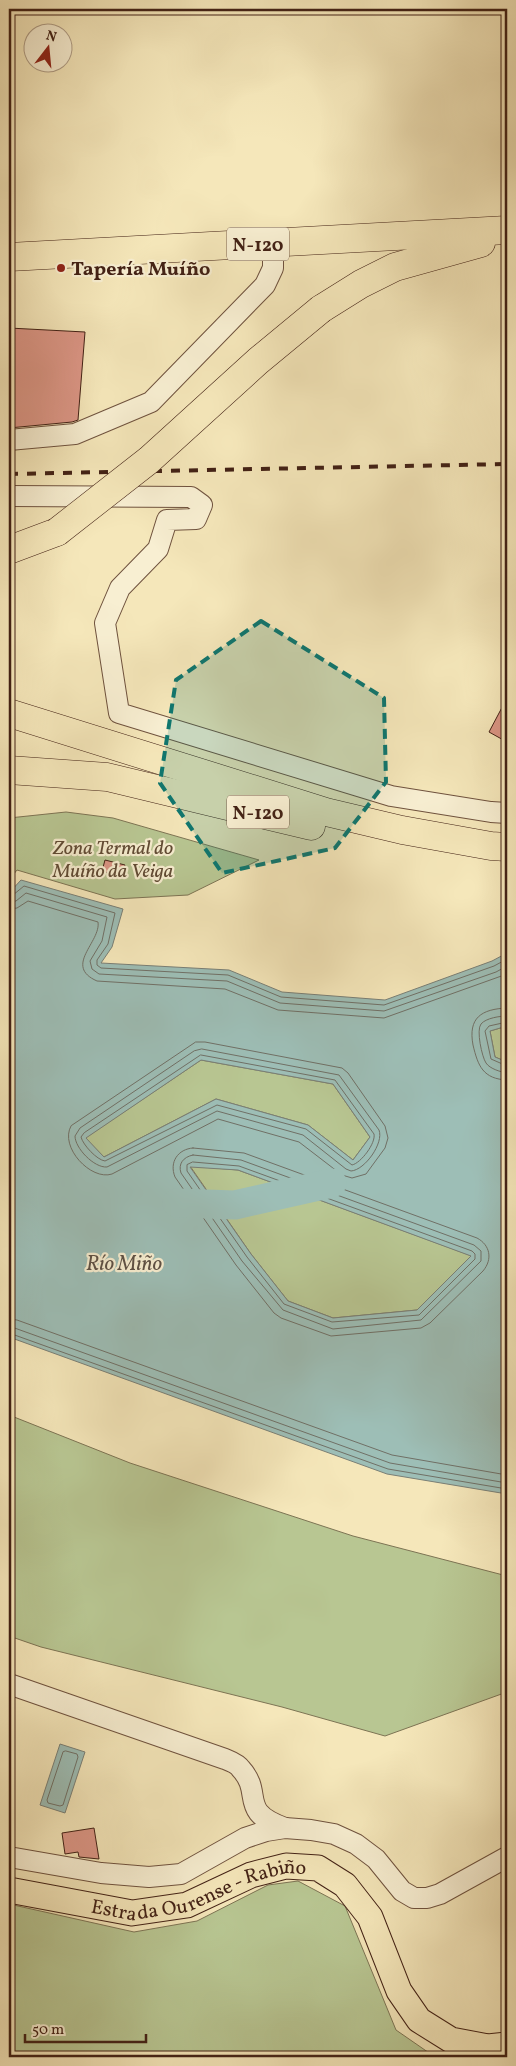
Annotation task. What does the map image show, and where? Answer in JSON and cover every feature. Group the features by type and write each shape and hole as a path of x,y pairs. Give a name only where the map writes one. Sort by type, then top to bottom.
{"highway":[{"name":"N-120","path":"9,257 507,230"},
{"path":"9,550 57,532 149,460 258,361 321,309 361,284 395,267 472,245 507,239"},
{"path":"9,713 326,812 402,830 491,846 507,847"},
{"name":"N-120","path":"9,770 107,777 346,834 469,855 507,858"}],"main road":[{"name":"Estrada Ourense - Rabiño","path":"9,1890 132,1912 187,1905 251,1875 286,1866 318,1868 345,1885 370,1917 399,1991 419,2020 451,2040 488,2047 507,2045"}],"street":[{"path":"9,440 75,434 152,402 265,285 273,268 273,243"},
{"path":"9,496 191,496 202,505 196,518 167,520 158,549 120,588 105,623 119,713 391,796 491,812 507,812"},
{"path":"9,1684 225,1758 241,1768 249,1781 253,1802 259,1814 269,1822 285,1828 334,1834 356,1844 376,1859 402,1891 414,1898 427,1898 440,1894 507,1856"},
{"path":"9,1857 101,1873 149,1877 182,1874 245,1838 266,1831 285,1828"}],"highlighted area":[{"path":"261,621 384,698 386,782 335,848 222,873 160,783 176,680"}],"green space":[{"name":"Zona Termal do Muíño da Veiga","path":"66,812 113,818 259,860 188,895 115,899 17,870 9,880 9,818"},
{"path":"507,1026 507,1062 495,1057 490,1031"},
{"path":"201,1060 333,1084 370,1137 353,1160 308,1125 216,1099 104,1157 85,1138"},
{"path":"190,1166 238,1170 472,1256 417,1310 333,1318 288,1301 251,1254"},
{"path":"9,1415 130,1463 353,1536 507,1576 507,1692 385,1736 282,1707 41,1647 9,1636"},
{"path":"298,1881 345,1906 396,2030 435,2057 9,2057 9,1904 134,1932 197,1921 268,1885"}],"water":[{"name":"Río Miño","path":"21,880 123,909 112,947 101,963 229,970 282,992 385,1000 492,961 507,953 507,1026 490,1031 495,1057 507,1062 507,1494 387,1474 9,1337 9,893","holes":["201,1060 333,1084 370,1137 353,1160 308,1125 216,1099 104,1157 86,1138","190,1167 238,1170 471,1256 417,1310 333,1318 288,1301 251,1254"]},
{"path":"60,1744 85,1752 65,1813 40,1805"}],"building":[{"path":"9,328 85,332 78,420 9,428"},
{"path":"507,698 507,742 489,732"},
{"path":"105,860 125,865 122,877 102,871"},
{"path":"94,1828 99,1859 79,1857 78,1852 65,1854 62,1833"}],"waterway":[{"name":"Río Miño","path":"177,1203 235,1205 332,1183"}],"railway":[{"path":"9,474 507,464"}],"place":[{"name":"Tapería Muíño","path":"61,268"}]}
